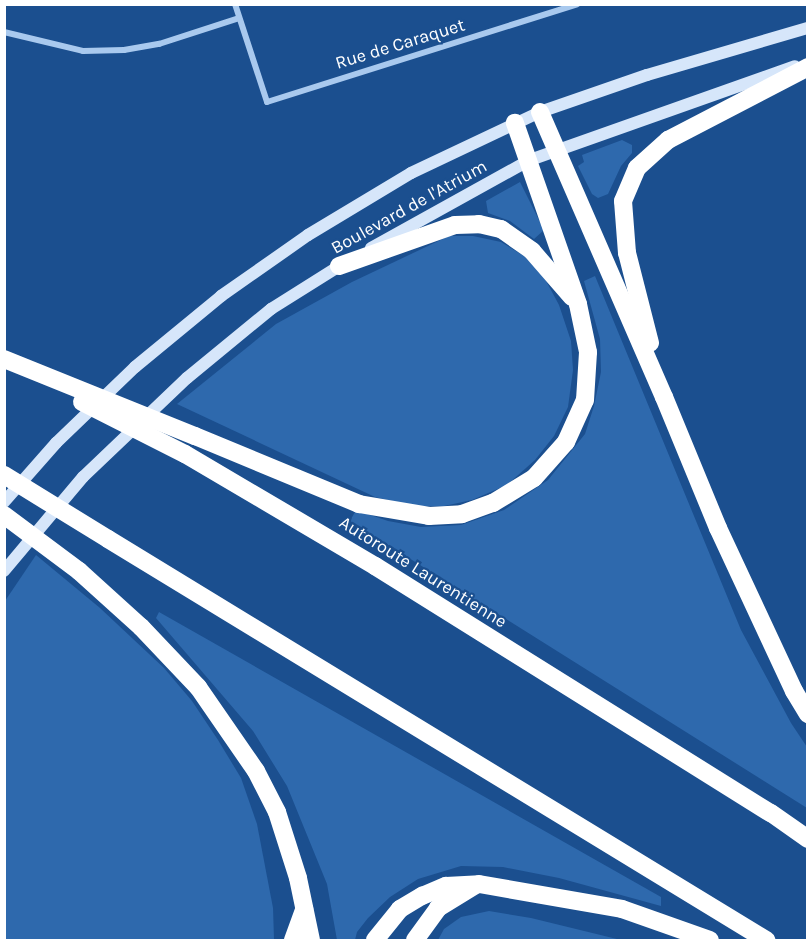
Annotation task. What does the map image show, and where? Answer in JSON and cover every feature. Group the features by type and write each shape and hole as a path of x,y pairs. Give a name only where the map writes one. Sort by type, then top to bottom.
{"highway":[{"path":"664,397 627,253 623,201 637,168 668,140 807,67"},
{"path":"540,112 664,397 717,528 794,692 807,714"},
{"path":"4,361 368,506 429,516 462,514 493,503 534,478 566,442 585,400 588,352 578,304 530,160 515,123"},
{"path":"339,266 455,225 479,225 501,230 532,251 578,304"},
{"name":"Autoroute Laurentienne","path":"4,361 185,454 375,566 771,813 807,839"},
{"path":"4,475 766,940"},
{"path":"4,515 79,572 141,627 198,687 256,771 277,812 304,908 310,940"},
{"path":"375,940 400,909 422,896 446,886 479,884 622,909 710,940"},
{"path":"415,940 438,908 479,884"},
{"path":"293,940 304,908"}],"main road":[{"name":"Boulevard de l'Atrium","path":"4,502 57,443 135,367 221,296 308,235 411,173 540,112 647,75 807,28"},
{"name":"Boulevard de l'Atrium","path":"4,571 83,477 187,378 262,316 339,266 530,160 555,149 807,62"}],"street":[{"path":"4,32 83,51 124,50 159,44 239,18 235,4"},
{"name":"Rue de Caraquet","path":"239,18 267,102 578,4"}],"shaded area":[{"path":"622,140 632,145 632,153 621,166 608,194 598,198 592,194 578,166 584,162 582,155"},
{"path":"520,182 544,230 534,239 510,221 488,213 486,201"},
{"path":"449,236 473,236 501,242 524,256 544,277 559,305 571,341 573,370 568,407 554,436 535,460 507,485 472,500 444,506 414,506 375,497 177,404 276,324 352,282"},
{"path":"595,276 741,630 791,723 807,747 807,808 350,521 356,510 388,521 421,527 461,525 504,510 548,480 585,434 594,406 601,372 600,339 584,281"},
{"path":"36,555 100,608 164,668 192,701 218,740 241,778 257,824 273,908 274,940 5,940 5,601"},
{"path":"159,612 661,897 661,906 559,878 503,867 461,866 418,879 390,897 368,918 357,932 355,940 337,940 327,884 287,786 253,731 156,618"},
{"path":"489,911 531,918 621,940 438,940 444,929 461,917"}]}
